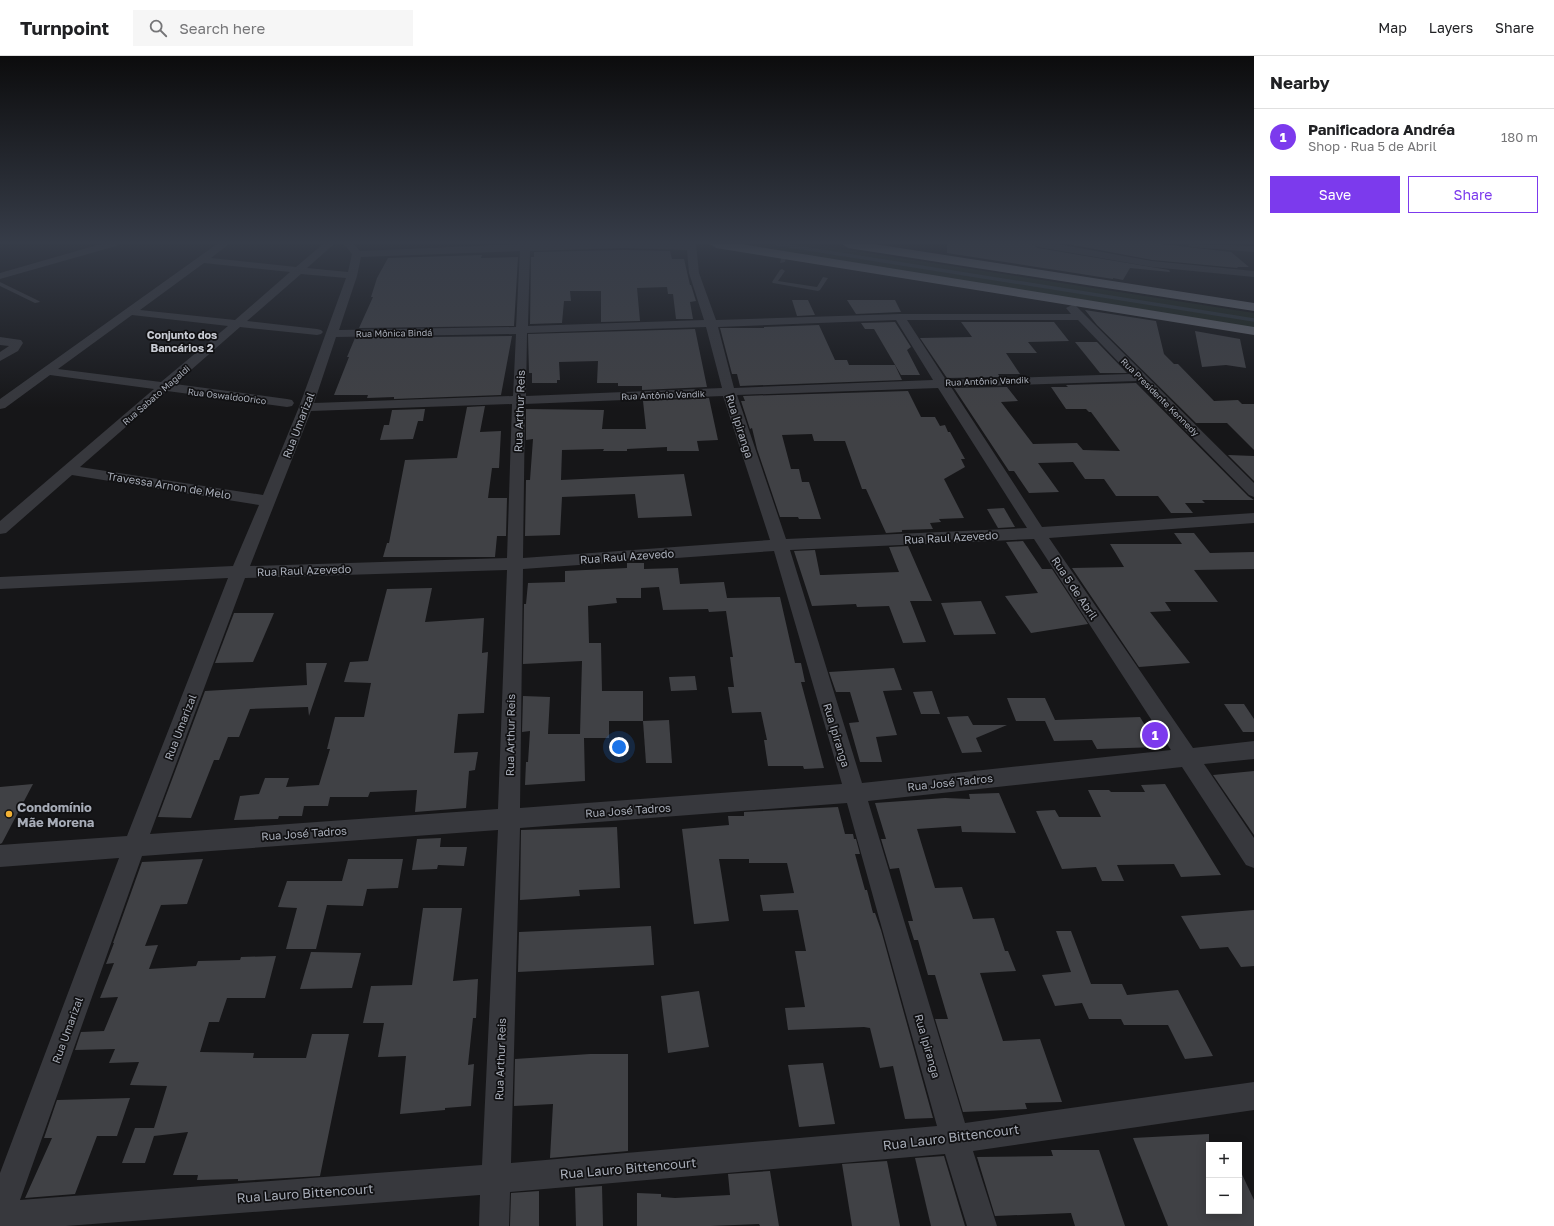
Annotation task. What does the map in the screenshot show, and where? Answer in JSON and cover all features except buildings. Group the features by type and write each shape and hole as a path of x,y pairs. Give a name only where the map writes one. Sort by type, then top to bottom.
{"highway":[{"path":"1050,299 1254,331"},
{"path":"1194,299 1254,308"}],"street":[{"path":"0,406 150,299"},
{"name":"Rua Sabato Magaldi","path":"0,529 70,470 266,299"},
{"name":"Rua Umarizal","path":"0,1214 134,845 239,572 306,407 324,333 341,299"},
{"name":"Rua Arthur Reis","path":"494,1226 509,819 518,401 523,299"},
{"name":"Rua Ipiranga","path":"703,299 711,324 729,392 780,546 855,793 955,1139 982,1226"},
{"name":"Rua Presidente Kennedy","path":"1066,301 1080,317 1254,492"},
{"name":"Rua Mônica Bindá","path":"131,312 324,333 522,330 899,317 1080,317"},
{"name":"Rua 5 de Abril","path":"899,317 1038,533 1254,857"},
{"path":"0,357 14,348 17,343 6,341"},
{"name":"Rua OswaldoOrico","path":"48,371 164,388 287,403"},
{"name":"Rua Antônio Vandik","path":"306,407 518,401 941,382 1141,377"},
{"name":"Travessa Arnon de Melo","path":"70,470 268,501"},
{"name":"Rua Raul Azevedo","path":"0,583 239,572 514,564 780,546 1038,533 1254,518"},
{"name":"Rua José Tadros","path":"0,856 855,793 1186,756 1254,750"},
{"name":"Rua Lauro Bittencourt","path":"0,1214 496,1179 955,1139 1254,1096"}],"lane":[{"path":"30,299 37,302"}],"shaded area":[{"path":"1066,299 1161,299 1254,313 1254,329"}],"waterway":[{"path":"1120,299 1254,320"}],"place":[{"name":"Panificadora Andréa","path":"1155,735"},
{"name":"Condomínio Mãe Morena","path":"9,814"}],"district":[{"name":"Conjunto dos Bancários 2","path":"182,340"}]}
